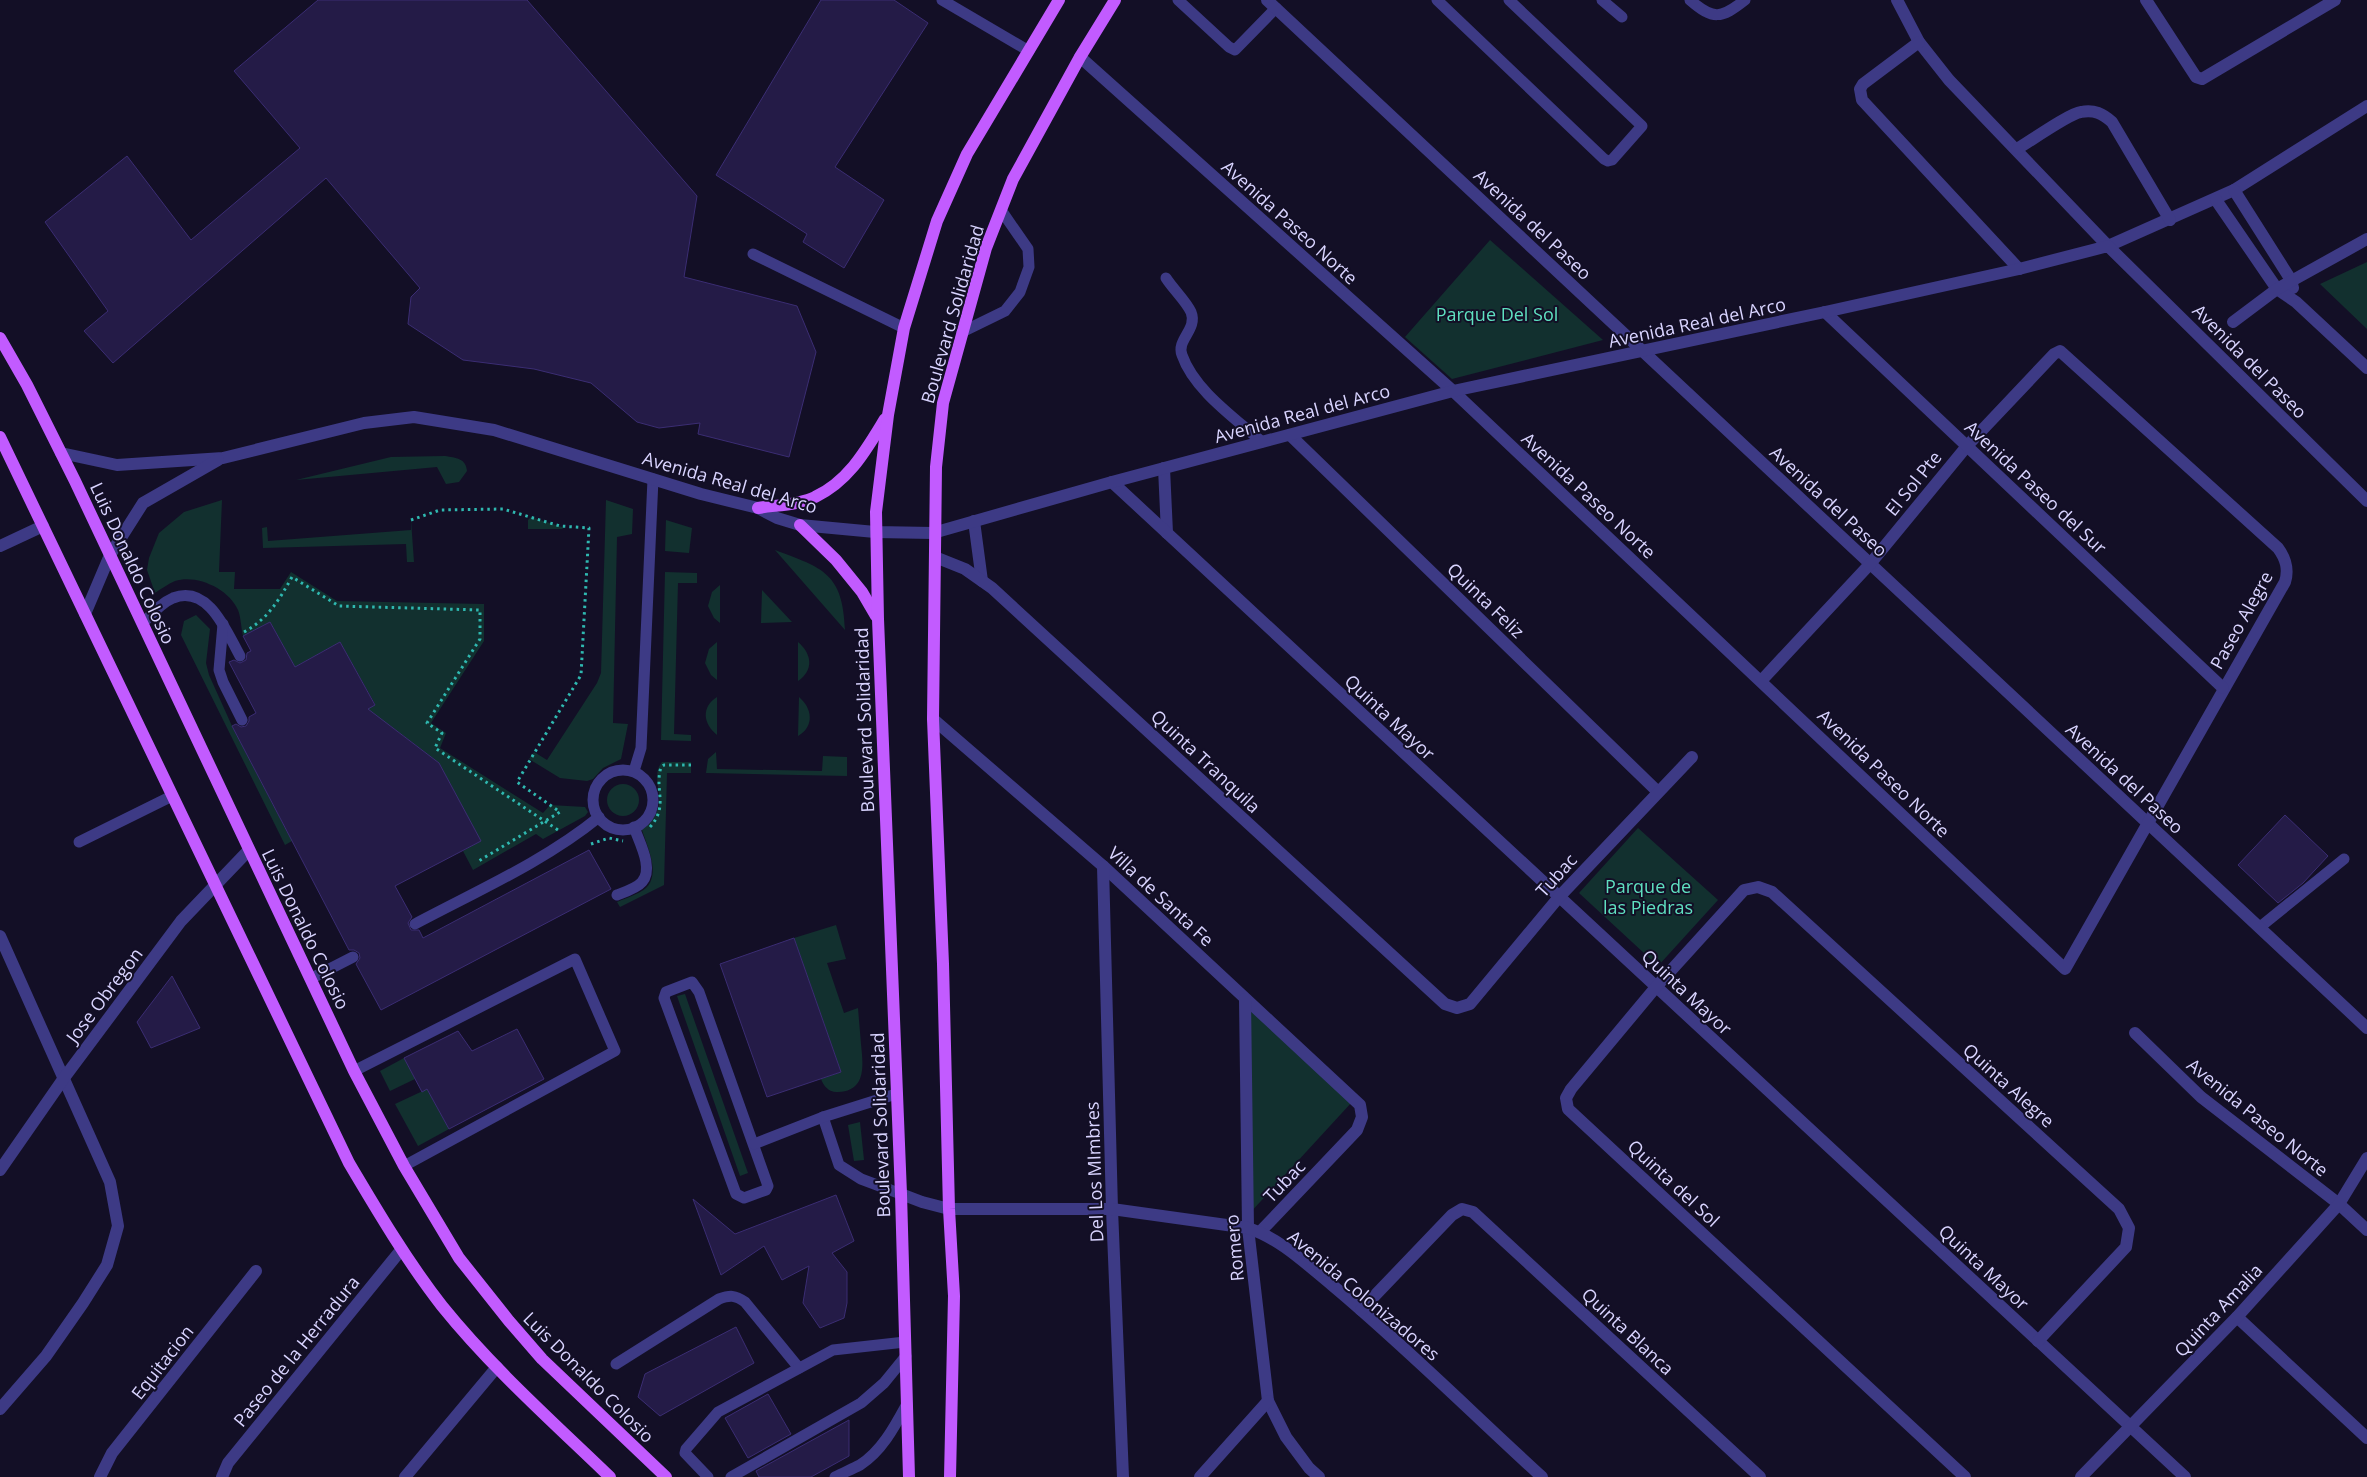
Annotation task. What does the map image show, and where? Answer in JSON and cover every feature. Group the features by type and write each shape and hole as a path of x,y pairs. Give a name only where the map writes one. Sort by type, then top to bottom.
{"main road":[{"name":"Boulevard Solidaridad","path":"907,1475 906,1356 901,1194 875,532 888,414 904,328 937,221 967,154 1059,0"},
{"name":"Boulevard Solidaridad","path":"950,1477 954,1296 949,1210 943,964 933,719 935,557 933,534 936,467 943,403 986,248 1013,179 1080,57 1115,0"},
{"name":"Luis Donaldo Colosio","path":"0,338 27,384 61,453 143,623 248,851 312,978 354,1071 404,1166 459,1258 509,1321 542,1359 666,1477"},
{"path":"758,508 814,498 840,482 858,462 888,414"},
{"path":"0,437 349,1163 401,1250 443,1307 497,1366 610,1477"},
{"path":"800,525 836,560 862,592 878,619"}],"street":[{"name":"Avenida del Paseo","path":"1897,0 1919,42 1949,80 2108,246 2367,501"},
{"path":"2146,0 2196,77 2202,79 2335,0"},
{"name":"Avenida del Paseo","path":"1272,4 2367,1028"},
{"path":"1919,42 1863,84 1860,89 1862,100 2019,269"},
{"name":"Avenida Paseo Norte","path":"1080,57 1453,391 2065,969"},
{"name":"Avenida Real del Arco","path":"61,453 116,465 223,458 364,423 414,417 494,430 701,494 758,508 777,518 800,525 875,532 933,534 1112,482 1453,391 1645,352 2019,269 2108,246 2216,200 2367,106"},
{"path":"2017,149 2079,112 2094,111 2104,115 2112,122 2170,220"},
{"path":"2234,190 2291,280 2296,302"},
{"path":"2216,200 2277,289 2296,302 2367,368"},
{"path":"2233,322 2291,280 2367,239"},
{"name":"Avenida Paseo del Sur","path":"1825,312 2223,688"},
{"name":"Paseo Alegre","path":"2054,354 2062,352 2271,542 2284,556 2287,574 2285,582 2223,688 2149,824 2065,969"},
{"name":"El Sol Pte","path":"1761,681 1870,564 1967,446 2054,354"},
{"name":"Quinta Feliz","path":"1290,435 1657,791"},
{"name":"Avenida Real del Arco","path":"85,614 110,555 143,503 223,458"},
{"path":"1164,468 1166,532"},
{"name":"Quinta Mayor","path":"1112,482 2184,1477"},
{"path":"974,521 982,581"},
{"path":"0,546 43,526"},
{"name":"Quinta Tranquila","path":"935,557 964,569 982,581 1445,1004"},
{"name":"Villa de Santa Fe","path":"933,719 1103,866 1360,1106"},
{"name":"Tubac","path":"1445,1004 1456,1008 1470,1004 1559,897 1657,791 1692,757"},
{"name":"Jose Obregon","path":"0,1170 64,1078 181,921 248,851"},
{"name":"Del Los MImbres","path":"1103,866 1112,1209 1123,1477"},
{"name":"Quinta Alegre","path":"1744,890 1758,886 1772,892 2119,1209 2129,1228 2126,1247 2038,1341"},
{"name":"Quinta del Sol","path":"1744,890 1656,987 1571,1089 1566,1098 1568,1109 1965,1477"},
{"path":"0,936 110,1182 118,1226 107,1265 83,1303 46,1356 0,1409"},
{"name":"Romero","path":"1245,999 1254,1230 1268,1401 1286,1436 1309,1468 1319,1477"},
{"name":"Avenida Paseo Norte","path":"2135,1033 2201,1097 2339,1204 2367,1230"},
{"name":"Tubac","path":"1254,1230 1357,1130 1362,1117 1360,1106"},
{"name":"Quinta Amalia","path":"2082,1477 2237,1317 2339,1204 2367,1158"},
{"name":"Avenida Colonizadores","path":"901,1194 949,1210 1112,1209 1254,1230 1284,1246 1362,1310 1542,1477"},
{"name":"Quinta Blanca","path":"1362,1310 1452,1215 1462,1209 1473,1212 1760,1477"},
{"name":"Paseo de la Herradura","path":"222,1477 228,1463 401,1250"},
{"name":"Equitacion","path":"100,1477 112,1453 256,1271"},
{"path":"2237,1317 2367,1438"},
{"path":"405,1477 497,1366"},
{"path":"1200,1477 1268,1401"}],"lane":[{"path":"942,0 1028,51"},
{"path":"1178,0 1229,47 1235,50 1272,4"},
{"path":"1437,0 1604,159 1608,162 1612,160 1642,126 1509,0"},
{"path":"1602,0 1622,17"},
{"path":"1690,0 1702,10 1715,16 1729,12 1745,0"},
{"path":"962,332 1005,311 1020,292 1029,267 1028,249 1001,210"},
{"path":"753,254 904,328"},
{"path":"1166,278 1191,313 1192,328 1183,340 1181,353 1196,383 1262,442"},
{"path":"634,771 642,748 654,479"},
{"path":"143,623 161,606 174,598 188,596 200,599 212,608 240,656"},
{"path":"223,624 219,670 242,720"},
{"path":"614,771 634,771 644,779 651,789 653,799 651,809 636,832 612,827 599,817 594,803 594,793 598,783 614,771"},
{"path":"79,842 172,796"},
{"path":"416,924 534,860 599,817"},
{"path":"618,895 642,882 646,875 645,859 636,832"},
{"path":"2260,927 2344,859"},
{"path":"312,978 353,957"},
{"path":"354,1071 576,959 615,1051 404,1166"},
{"path":"692,982 696,985 754,1144 768,1186 766,1190 744,1198 739,1197 736,1194 664,998 666,992 692,982"},
{"path":"754,1144 823,1117 896,1094"},
{"path":"823,1117 839,1165 861,1180 901,1194"},
{"path":"616,1364 719,1299 727,1296 737,1296 799,1368"},
{"path":"708,1477 684,1453 686,1448 718,1412 833,1350 905,1342"},
{"path":"731,1477 748,1471 826,1427 872,1394 892,1374 906,1356"},
{"path":"834,1475 846,1467 861,1464 884,1441 907,1404"}],"path":[{"path":"412,520 440,510 503,509 560,526 589,528 581,675 517,782 560,812 477,862"},
{"path":"242,632 258,624 270,614 292,577 339,606 480,610 480,639 427,723 442,733 435,748 560,831"},
{"path":"588,845 609,838 620,841 636,832 648,830 658,815 661,797 659,781 661,767 664,765 691,765"}],"green space":[{"name":"Parque Del Sol","path":"1490,240 1603,340 1452,379 1405,337"},
{"path":"2367,262 2367,329 2320,284"},
{"path":"445,456 460,459 465,463 467,471 459,482 446,484 437,467 296,480 391,457"},
{"path":"222,500 219,572 235,572 234,589 280,589 291,572 337,601 484,604 484,641 431,723 446,733 440,748 543,813 550,805 585,807 588,812 585,816 543,839 536,834 473,870 463,851 480,841 439,763 388,724 367,736 356,715 375,704 340,642 295,667 270,622 243,636 239,613 234,602 211,585 184,579 172,582 155,593 147,570 149,558 159,533 184,512"},
{"path":"606,500 633,509 632,534 617,537 613,723 628,724 621,759 603,768 593,779 587,781 560,778 529,759 534,752 547,760 597,683 601,673"},
{"path":"531,517 562,527 563,529 528,529 528,520"},
{"path":"411,520 414,562 407,562 406,544 263,548 262,528 267,527 268,541 411,530"},
{"path":"666,520 692,528 689,553 665,551"},
{"path":"775,550 818,568 835,584 840,596 845,630"},
{"path":"665,572 697,573 697,583 678,583 674,734 691,735 691,741 661,740"},
{"path":"720,585 720,623 714,618 708,606 712,592"},
{"path":"762,590 792,622 761,623"},
{"path":"196,615 210,629 206,663 209,675 232,726 292,841 285,845 181,635 184,621"},
{"path":"717,642 717,680 711,675 705,663 709,649"},
{"path":"798,642 806,652 809,667 807,672 798,681"},
{"path":"717,697 717,735 709,726 706,711 708,706"},
{"path":"799,697 807,706 810,717 807,727 798,736"},
{"path":"716,752 717,769 822,771 823,756 847,757 847,776 706,773 708,759"},
{"path":"662,762 691,762 691,773 667,773 664,885 620,907 617,902 646,888 650,882 653,868 652,860 642,830 654,817 658,808 657,773"},
{"path":"623,784 634,789 639,800 634,811 623,816 612,811 607,800 612,789"},
{"name":"Parque de las Piedras","path":"1638,828 1718,900 1658,966 1579,893"},
{"path":"836,925 846,959 827,963 844,1013 858,1008 862,1068 859,1082 854,1087 832,1092 824,1085 821,1079 841,1072 794,938"},
{"path":"685,994 748,1173 740,1176 677,996"},
{"path":"1246,1002 1352,1102 1249,1214"},
{"path":"404,1058 415,1079 390,1091 380,1071"},
{"path":"427,1089 449,1129 418,1146 395,1104"},
{"path":"860,1122 864,1160 854,1161 848,1125"}],"building":[{"path":"318,0 527,0 697,196 684,277 797,306 816,352 789,457 698,434 700,423 659,428 637,422 591,383 534,369 463,360 408,324 411,297 420,288 326,178 113,363 84,331 108,311 45,222 127,156 191,240 300,148 234,71"},
{"path":"821,0 894,0 928,23 835,167 884,200 844,268 803,242 807,234 716,175"},
{"path":"270,622 295,667 340,642 375,705 368,709 439,763 481,841 395,886 412,917 408,923 411,930 419,930 423,938 589,850 611,889 381,1010 356,964 360,958 359,953 349,950 232,726 236,724 241,727 246,726 249,717 256,713 229,662 234,660 240,663 246,660 247,653 251,651 243,636"},
{"path":"2285,815 2328,856 2303,883 2278,903 2238,865"},
{"path":"794,938 841,1072 767,1097 720,964"},
{"path":"172,976 200,1028 151,1048 137,1022"},
{"path":"517,1029 544,1079 449,1129 427,1089 422,1092 404,1058 458,1031 472,1051"},
{"path":"836,1195 854,1241 832,1253 847,1272 847,1303 844,1318 820,1328 803,1303 809,1266 782,1280 764,1246 721,1275 693,1199 735,1234"},
{"path":"736,1327 754,1363 660,1416 638,1397 645,1374"},
{"path":"768,1394 791,1434 748,1458 725,1418"},
{"path":"849,1420 849,1456 811,1477 759,1477 756,1471"}]}
